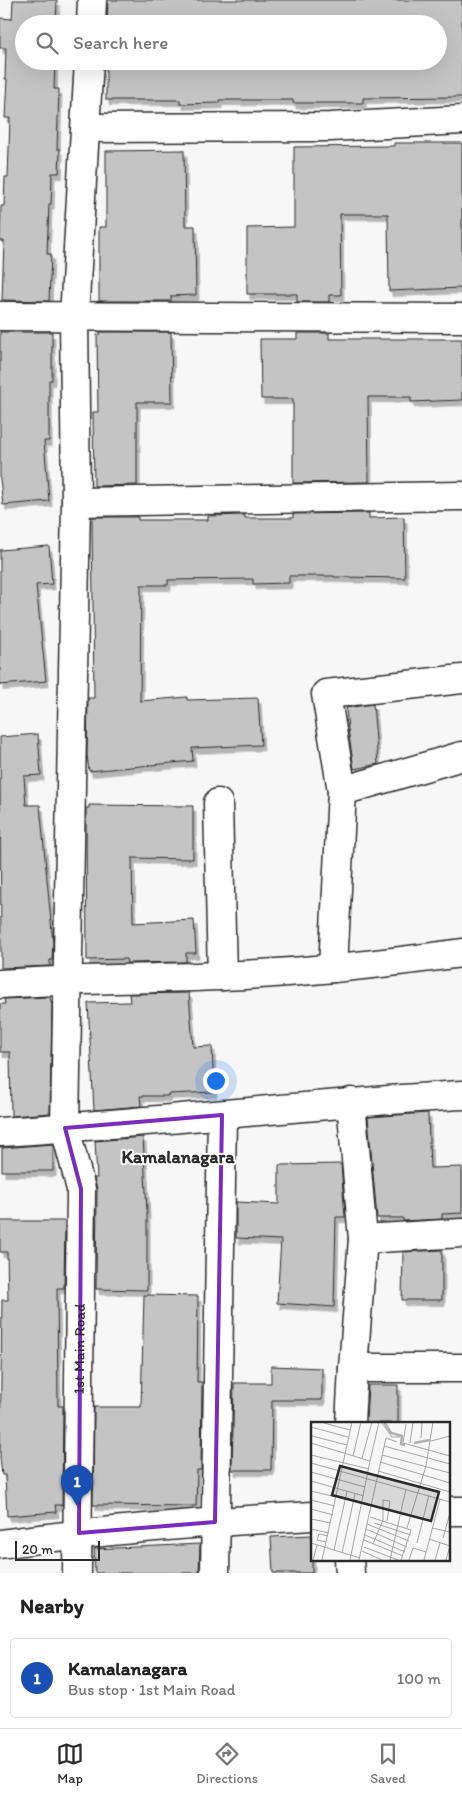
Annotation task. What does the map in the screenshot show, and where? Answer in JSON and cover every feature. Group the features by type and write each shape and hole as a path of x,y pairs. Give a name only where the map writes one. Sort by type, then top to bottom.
{"street":[{"path":"91,15 92,0"},
{"name":"1st Main Road","path":"77,1573 79,1533 77,1486 81,1189 65,1128 66,980 76,502 74,317 89,70"},
{"path":"86,128 330,127 462,120"},
{"path":"0,316 462,318"},
{"path":"76,502 462,496"},
{"path":"333,968 342,791 326,694 462,679"},
{"path":"342,791 462,756"},
{"path":"218,803 222,976"},
{"path":"0,984 66,980 222,976 396,962 462,953"},
{"path":"0,1132 222,1115 351,1102 462,1095"},
{"path":"350,1422 363,1239 351,1102"},
{"path":"215,1573 222,1115"},
{"path":"363,1239 462,1233"},
{"path":"353,1368 462,1368"},
{"path":"0,1544 79,1533 311,1516"},
{"path":"349,1560 350,1573"}],"highlighted area":[{"path":"222,1115 215,1522 79,1533 81,1189 65,1128"}],"building":[{"path":"13,0 57,0 56,15 15,15 15,70 55,70 54,89 59,89 57,149 60,149 59,173 52,173 51,204 49,204 47,254 51,254 49,301 2,300 4,241 0,241 1,206 4,206 5,177 8,177 10,118 5,118 6,48 0,48 0,18 12,19"},
{"path":"108,0 462,0 462,97 363,98 363,103 293,103 293,100 219,100 219,103 180,104 180,100 106,100 106,70 447,70 447,15 107,15"},
{"path":"394,143 462,143 462,288 389,291 388,214 340,214 341,295 329,295 329,302 297,302 297,294 247,294 247,228 294,227 294,147 394,146"},
{"path":"184,150 185,226 195,226 196,295 171,296 171,301 99,301 99,227 106,227 106,151"},
{"path":"0,332 52,332 52,380 49,380 49,441 44,441 49,501 3,505 0,479"},
{"path":"100,332 171,332 172,402 137,402 137,485 94,486 93,412 98,412 97,335"},
{"path":"297,333 329,333 329,339 462,339 462,400 411,402 411,397 368,397 369,482 293,483 293,399 261,399 260,339 297,339"},
{"path":"369,513 369,518 404,517 405,578 289,576 289,583 253,584 253,579 168,580 168,585 141,585 140,701 187,697 187,700 258,698 261,745 192,748 193,761 89,771 87,755 88,698 94,698 92,517 138,517 138,520 208,520 208,516 245,515 245,518 293,518 293,514"},
{"path":"49,546 52,584 36,585 46,681 0,685 0,550"},
{"path":"373,704 378,764 354,769 346,708"},
{"path":"38,734 41,775 24,776 26,805 40,805 53,943 52,960 50,960 50,966 1,968 0,737"},
{"path":"89,805 193,806 193,859 132,858 133,923 194,920 196,953 186,953 186,962 127,963 126,959 87,960 86,808 89,808"},
{"path":"189,993 193,1047 212,1046 214,1092 168,1094 168,1096 140,1096 141,1106 94,1110 88,1003 130,1002 129,994"},
{"path":"50,997 52,1005 50,1113 11,1116 10,1052 0,1052 0,1004 5,1004 4,999"},
{"path":"428,1113 430,1168 462,1167 462,1213 442,1214 442,1219 403,1221 403,1218 377,1218 368,1117"},
{"path":"143,1137 147,1211 147,1290 96,1289 97,1189 94,1178 97,1178 95,1141"},
{"path":"53,1144 53,1171 2,1171 2,1148"},
{"path":"341,1164 345,1217 336,1217 334,1307 277,1303 281,1240 236,1238 236,1202 279,1204 279,1165"},
{"path":"0,1221 65,1221 64,1288 57,1288 58,1406 63,1406 62,1505 55,1505 56,1512 7,1516 5,1475 2,1475 0,1458 2,1300 8,1300 7,1252 0,1252"},
{"path":"442,1250 442,1300 402,1300 403,1252"},
{"path":"144,1295 198,1296 197,1382 202,1382 201,1470 197,1470 196,1506 93,1505 94,1407 141,1407"},
{"path":"271,1366 322,1368 322,1400 272,1400 271,1470 232,1470 234,1383 271,1383"},
{"path":"368,1385 398,1385 398,1422 366,1422"},
{"path":"311,1535 312,1573 273,1573 271,1537"},
{"path":"200,1544 199,1573 95,1573 94,1549"}],"place":[{"name":"Kamalanagara","path":"77,1506"}],"district":[{"name":"Kamalanagara","path":"178,1157"}]}
